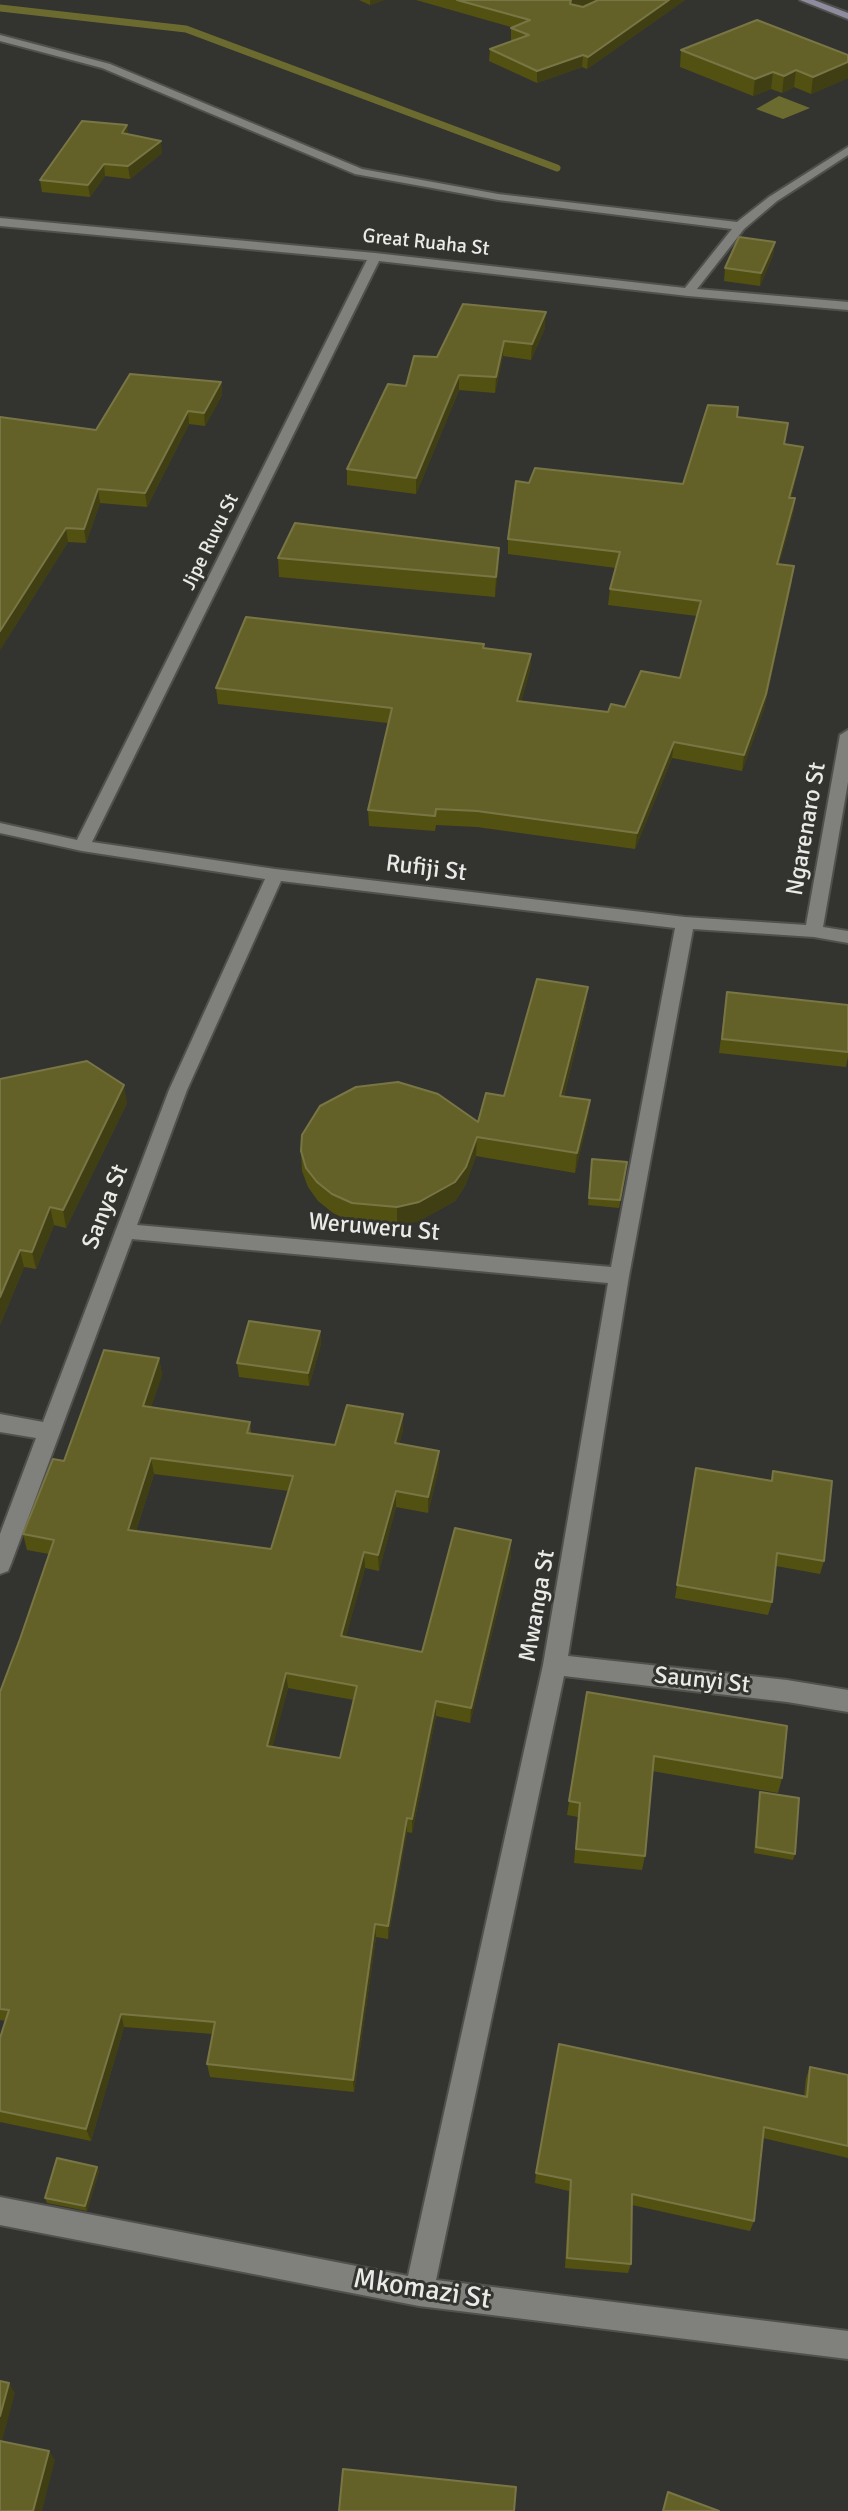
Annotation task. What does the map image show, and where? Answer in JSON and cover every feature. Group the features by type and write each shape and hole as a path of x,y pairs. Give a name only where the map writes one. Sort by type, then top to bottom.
{"street":[{"path":"805,0 848,16"},
{"path":"0,38 106,66 359,172 498,197 740,226"},
{"path":"688,292 740,226 773,199 848,150"},
{"name":"Great Ruaha St","path":"0,222 848,306"},
{"name":"Jipe Ruvu St","path":"82,846 375,257"},
{"name":"Ngarenaro St","path":"814,931 848,735"},
{"name":"Rufiji St","path":"0,828 82,846 275,875 685,923 814,931 848,937"},
{"name":"Sanya St","path":"0,1564 178,1090 275,875"},
{"name":"Mwanga St","path":"419,2292 555,1665 619,1276 685,923"},
{"name":"Weruweru St","path":"124,1231 619,1276"},
{"path":"0,1423 50,1432"},
{"name":"Saunyi St","path":"555,1665 787,1691 848,1701"},
{"name":"Mkomazi St","path":"0,2211 419,2292 848,2345"}],"shaded area":[{"path":"779,96 810,108 783,119 756,109"}],"building":[{"path":"457,0 571,0 570,4 583,7 598,0 669,0 588,57 583,55 537,71 490,49 529,35 511,28 530,20"},
{"path":"757,20 848,55 848,62 813,77 796,70 784,76 773,72 755,79 681,50"},
{"path":"82,121 127,125 122,133 161,141 128,166 104,164 88,185 40,180"},
{"path":"739,237 775,242 761,273 725,268"},
{"path":"463,304 546,312 532,344 504,341 496,377 459,375 416,478 347,469 388,384 406,386 414,356 437,357"},
{"path":"130,374 221,382 204,413 188,411 145,493 98,489 84,529 66,528 0,631 0,417 96,430"},
{"path":"708,405 738,407 737,417 788,423 784,444 803,447 789,498 795,498 777,564 794,566 766,694 744,755 674,742 637,833 477,811 436,809 435,816 368,810 392,708 216,688 246,617 484,644 483,648 531,654 517,701 608,712 611,704 625,707 641,671 680,678 701,601 610,589 620,552 508,539 516,481 529,483 535,468 683,484"},
{"path":"295,523 499,548 496,577 278,558"},
{"path":"537,979 588,987 560,1096 590,1100 577,1153 477,1137 466,1167 455,1182 419,1202 397,1207 352,1203 332,1194 317,1182 306,1168 301,1151 302,1135 320,1106 356,1087 398,1082 438,1094 478,1122 486,1093 504,1096"},
{"path":"727,992 848,1005 848,1052 722,1039"},
{"path":"87,1061 124,1085 63,1210 50,1207 32,1252 20,1250 0,1297 0,1079"},
{"path":"592,1159 627,1162 620,1200 589,1198"},
{"path":"249,1321 320,1331 308,1373 237,1363"},
{"path":"104,1350 159,1358 143,1406 250,1422 247,1433 335,1445 347,1405 403,1414 395,1443 439,1451 428,1497 396,1491 378,1555 364,1552 341,1636 422,1652 455,1528 511,1540 471,1708 436,1701 412,1819 407,1818 388,1926 375,1924 353,2080 207,2064 215,2022 121,2014 86,2129 0,2111 0,2038 9,2010 0,2009 0,1692 54,1540 23,1534 53,1459 64,1461","holes":["151,1458 293,1476 271,1549 128,1530","286,1673 357,1686 340,1758 267,1746"]},
{"path":"696,1468 772,1481 773,1471 832,1481 824,1561 777,1553 772,1602 677,1585"},
{"path":"587,1692 787,1726 782,1778 654,1756 645,1856 576,1849 580,1803 569,1801"},
{"path":"760,1792 799,1798 795,1854 756,1847"},
{"path":"559,2044 807,2097 810,2067 848,2075 848,2146 764,2127 754,2221 632,2194 631,2264 567,2258 571,2180 536,2173"},
{"path":"57,2158 97,2167 85,2206 45,2198"},
{"path":"0,2381 9,2383 0,2416"},
{"path":"0,2441 49,2451 33,2511 0,2511"},
{"path":"343,2469 516,2487 514,2511 339,2511"},
{"path":"668,2492 719,2511 663,2511"}],"waterway":[{"path":"0,8 186,29 557,168"}]}
